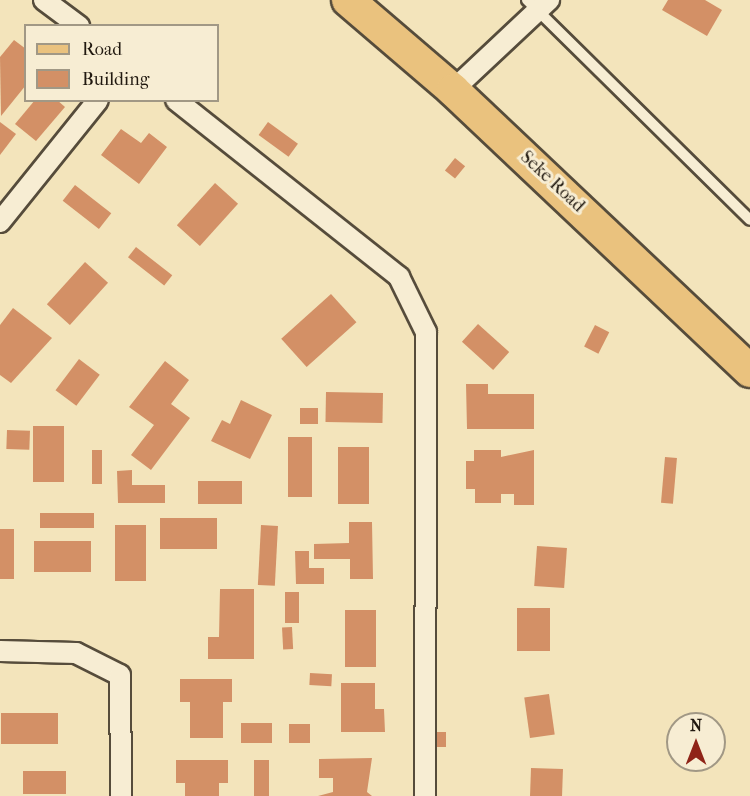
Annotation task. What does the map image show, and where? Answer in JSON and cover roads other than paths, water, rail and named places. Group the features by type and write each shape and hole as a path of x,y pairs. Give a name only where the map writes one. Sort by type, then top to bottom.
{"main road":[{"name":"Seke Road","path":"348,0 453,90 750,371"}],"street":[{"path":"44,0 76,24"},
{"path":"453,90 537,3"},
{"path":"0,222 96,102"},
{"path":"179,102 399,277 426,332 425,796"},
{"path":"0,651 76,653 120,675 121,796"}],"lane":[{"path":"537,3 750,220"}]}
